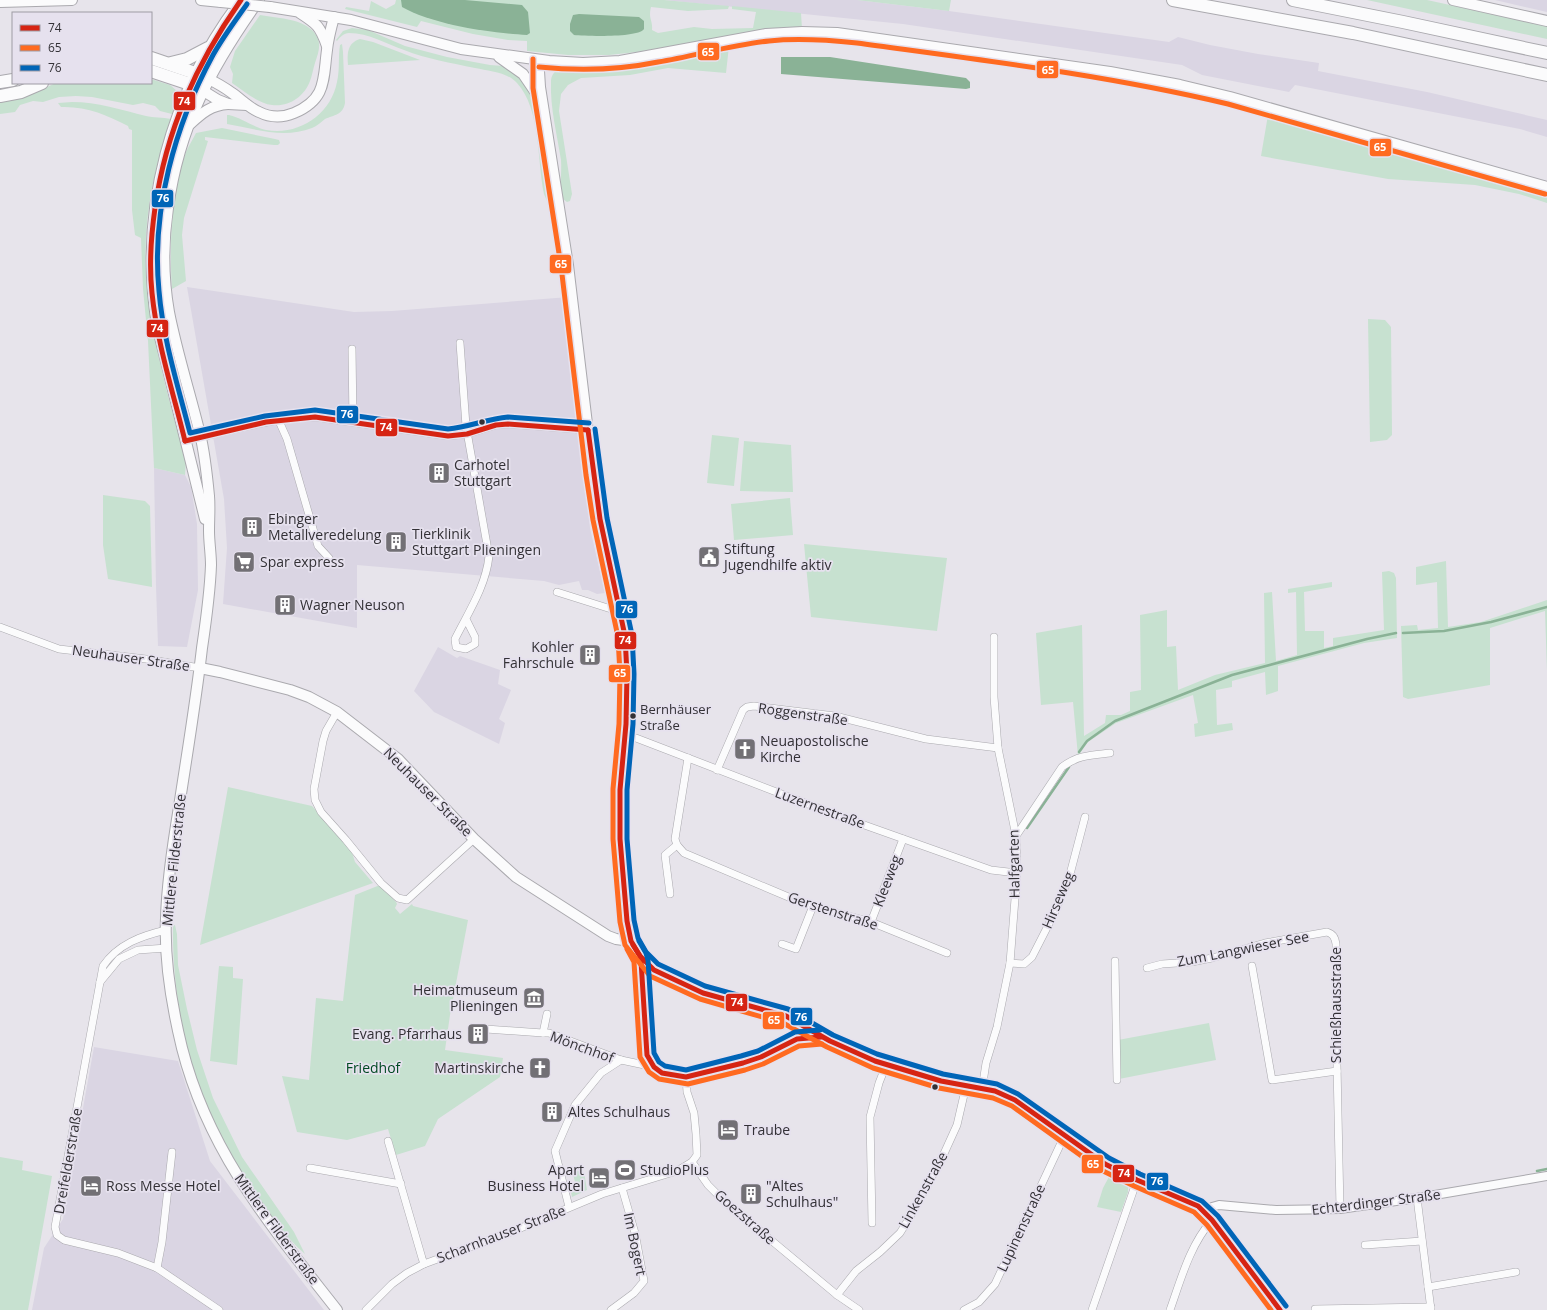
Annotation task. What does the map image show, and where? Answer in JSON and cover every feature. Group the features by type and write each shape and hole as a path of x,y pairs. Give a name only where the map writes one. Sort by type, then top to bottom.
{"highway":[{"path":"1173,0 1354,32 1547,75"},
{"path":"1293,0 1547,53"},
{"path":"169,64 183,61 208,48"},
{"path":"152,58 195,72"},
{"path":"152,71 190,84"},
{"path":"0,82 12,80"},
{"path":"0,96 20,92 40,84"}],"main road":[{"path":"0,2 72,0"},
{"path":"201,0 270,7 334,17 378,26 449,47 540,60 583,63 620,61 648,57 766,34 802,32 865,37 1110,72 1180,85 1238,99 1547,187"},
{"name":"Mittlere Filderstraße","path":"209,534 157,325 153,300 151,251 155,205 164,159 173,128 195,72 208,48 241,0"},
{"name":"Mittlere Filderstraße","path":"259,0 230,42 208,79 188,127 169,196 165,237 165,274 169,310 175,343 201,437 209,498 211,565 200,668 171,860 166,915 167,948 173,1007 183,1052 194,1086 214,1133 236,1174 264,1217 337,1310"},
{"path":"1453,0 1547,21"},
{"path":"297,11 319,27 327,48"},
{"path":"195,72 221,86 262,114 276,117 293,114 316,97 322,87 325,75 327,48 334,17"},
{"path":"495,54 528,79 543,105"},
{"path":"540,60 540,80 543,105 568,265 592,470 600,519 626,636 627,657 620,796 620,840 627,921 631,941 640,956 654,970 703,993 779,1013 796,1021 821,1037 861,1056 886,1065 966,1086 994,1091 1015,1100 1106,1164 1137,1180 1198,1206 1209,1216 1280,1310"},
{"path":"190,84 228,104"},
{"path":"188,127 207,109 216,105 248,105"},
{"name":"Neuhauser Straße","path":"200,668 290,690 309,697 337,712 398,759 474,839 516,877 608,936 616,939 631,941"},
{"path":"640,956 647,1055 654,1067 666,1074 686,1077 761,1057 797,1039 821,1037"},
{"path":"642,976 654,970"},
{"path":"796,1021 798,1027 797,1039"}],"street":[{"path":"460,343 467,434 489,556 487,570 466,619"},
{"path":"352,349 353,422"},
{"path":"185,441 279,421 315,417 448,436 467,434 496,425 508,424 588,430"},
{"path":"279,421 287,439 318,546 329,558"},
{"path":"557,592 610,609 620,609"},
{"name":"Neuhauser Straße","path":"0,627 59,649 146,659 200,668"},
{"name":"Halfgarten","path":"982,1089 986,1063 997,1027 1010,963 1017,873 1016,836 998,748 994,697 994,637"},
{"name":"Roggenstraße","path":"717,770 743,710 747,707 754,706 835,716 926,739 998,748"},
{"path":"337,712 326,731 323,741 314,789 315,800 321,812 381,883 398,898 406,900 474,839"},
{"name":"Luzernestraße","path":"624,737 636,738 717,770 991,870 1017,873"},
{"path":"1016,836 1062,767 1078,757 1110,753"},
{"path":"670,894 665,855 677,845 675,839 688,758"},
{"name":"Hirseweg","path":"1010,963 1024,964 1032,957 1069,878 1085,817"},
{"name":"Kleeweg","path":"871,922 903,839"},
{"name":"Gerstenstraße","path":"677,845 684,853 813,906 871,922 947,953"},
{"path":"782,944 796,949 813,906"},
{"name":"Dreifelderstraße","path":"166,930 145,935 119,948 109,957 103,966 55,1227 57,1234 64,1240 118,1253 157,1268 219,1310"},
{"name":"Zum Langwieser See","path":"1147,968 1162,964 1192,962 1265,943 1327,932 1332,934 1336,939"},
{"name":"Schießhausstraße","path":"1336,939 1340,1209"},
{"name":"Dreifelderstraße","path":"99,984 119,959 138,950 167,948"},
{"path":"1115,961 1118,1080"},
{"name":"Schießhausstraße","path":"1252,966 1272,1080 1337,1071"},
{"name":"Mönchhof","path":"543,1033 547,1014"},
{"name":"Mönchhof","path":"486,1029 549,1033 621,1060"},
{"path":"635,1063 647,1055"},
{"path":"569,1207 555,1151 575,1105 601,1073 621,1060 654,1067"},
{"path":"872,1223 870,1117 879,1083 886,1065"},
{"path":"686,1077 687,1092 694,1113 696,1134 697,1155 692,1162"},
{"name":"Linkenstraße","path":"837,1295 856,1271 880,1252 900,1233 942,1158 957,1124 966,1086"},
{"name":"Lupinenstraße","path":"964,1310 979,1302 995,1284 1061,1143 1067,1136"},
{"path":"388,1141 424,1264"},
{"path":"157,1268 162,1242 172,1152"},
{"name":"Scharnhauser Straße","path":"366,1310 392,1284 407,1273 424,1264 517,1229 569,1207 622,1188 677,1171 692,1162"},
{"name":"Goezstraße","path":"692,1162 708,1185 724,1201 837,1295 858,1310"},
{"path":"310,1168 401,1184"},
{"name":"Echterdinger Straße","path":"1209,1216 1212,1207 1219,1205 1289,1211 1340,1209 1417,1198 1547,1176"},
{"path":"1092,1310 1137,1180"},
{"name":"Im Bogert","path":"611,1310 634,1293 644,1281 634,1233 622,1188"},
{"path":"1315,1309 1431,1308 1417,1198"},
{"path":"1170,1310 1193,1248 1209,1216"},
{"path":"1365,1245 1422,1241"},
{"path":"1428,1287 1516,1272"}],"shaded area":[{"path":"401,0 465,0 522,5 528,12 530,33 527,35 480,30 430,19 402,7"},
{"path":"664,0 857,0 949,11 1169,42 1178,37 1258,54 1319,63 1318,71 1427,92 1547,120 1547,137 1520,129 1295,85 1289,92 1202,75 1182,65 903,24"},
{"path":"1495,0 1547,0 1547,12"},
{"path":"573,15 639,17 644,21 644,29 640,32 622,35 574,35 570,31 570,24"},
{"path":"781,57 830,57 966,78 970,82 970,88 966,89 781,74"},
{"path":"187,287 354,312 392,311 569,297 590,528 605,593 597,594 588,590 582,590 579,581 559,585 544,581 357,565 357,628 223,604 227,548 224,499"},
{"path":"154,468 185,475 191,487 197,524 198,590 187,647 158,646"},
{"path":"438,647 457,658 460,656 500,670 498,684 511,690 499,719 505,723 499,744 434,712 414,691"},
{"path":"94,1047 178,1061 210,1161 324,1310 32,1310 44,1248 63,1219"}],"green space":[{"path":"396,0 664,0 729,6 728,9 688,11 651,7 650,14 652,30 658,33 694,27 712,29 753,28 756,12 732,9 732,6 801,13 802,29 723,37 637,52 609,55 568,55 527,51 527,41 508,40 473,34 421,21 417,27 345,9 346,7 369,11 371,1 386,9 395,4"},
{"path":"857,0 951,0 949,11"},
{"path":"1367,0 1427,0 1547,26 1547,39"},
{"path":"260,15 287,19 301,23 312,30 318,38 318,54 311,79 304,92 290,103 278,105 266,104 232,83 233,74 230,67 235,51"},
{"path":"352,28 368,30 405,46 447,57 503,66 517,73 530,92 539,120 553,200 552,202 547,201 544,194 537,136 530,107 525,94 513,79 498,72 421,56 377,39 356,33 347,33 337,41 336,40 343,31"},
{"path":"360,39 373,42 420,60 348,65 348,53 350,46 352,43"},
{"path":"342,44 345,103 340,112 325,119 312,128 291,133 270,132 227,124 227,115 229,115 261,129 278,131 290,130 312,120 321,113 334,93 338,77 340,45"},
{"path":"729,46 726,73 668,68 630,75 581,78 568,85 561,94 559,111 572,194 570,201 567,202 563,199 561,185 561,160 554,121 551,92 552,76 556,71 578,68 620,68 666,60"},
{"path":"152,79 170,85 177,91 177,102 172,114 160,111 155,106 143,103 133,105 92,97 59,97 43,102 33,101 20,105 15,112 0,114 0,101 33,93 54,84 152,84"},
{"path":"72,102 100,105 149,117 171,119 151,194 146,232 146,271 148,295 156,343 186,461 185,475 154,468 141,238 135,235 132,210 132,130 129,129 128,126 104,115 79,108 61,107 58,103"},
{"path":"1268,115 1547,193 1547,203 1519,194 1475,185 1388,179 1261,156"},
{"path":"222,128 279,140 280,143 278,145 274,145 205,137 205,140 208,141 184,218 182,235 186,281 172,289 172,220 181,168 186,152 196,133"},
{"path":"1368,319 1385,320 1391,327 1392,435 1387,440 1370,442"},
{"path":"712,435 739,438 734,486 707,483"},
{"path":"744,441 791,445 793,492 740,491"},
{"path":"103,495 145,501 150,506 152,587 108,579 103,545"},
{"path":"790,498 793,535 734,540 731,504"},
{"path":"804,544 947,558 937,631 811,617"},
{"path":"1446,561 1448,627 1481,622 1547,600 1547,671 1545,611 1490,628 1490,685 1408,699 1403,697 1401,626 1417,625 1418,630 1438,628 1437,582 1416,585 1416,567"},
{"path":"1389,571 1394,573 1396,578 1397,638 1364,643 1278,666 1278,691 1266,695 1265,672 1232,681 1232,687 1216,690 1217,725 1232,723 1233,730 1195,737 1194,724 1198,723 1193,695 1116,723 1088,742 1078,756 1073,702 1041,705 1036,633 1082,625 1084,736 1105,723 1106,715 1121,715 1130,711 1130,692 1141,690 1140,615 1167,610 1167,647 1176,646 1178,690 1215,675 1265,663 1264,593 1272,592 1276,661 1297,655 1296,592 1288,593 1288,589 1332,582 1332,587 1304,592 1305,631 1324,631 1324,648 1333,646 1333,638 1384,630 1382,572"},
{"path":"228,787 312,806 350,846 355,862 373,883 200,945"},
{"name":"Friedhof","path":"380,885 396,902 397,904 395,908 400,914 412,904 413,906 468,920 445,1050 503,1058 500,1077 438,1119 425,1146 396,1155 388,1129 347,1140 297,1132 282,1076 309,1080 316,998 343,1001 355,895"},
{"path":"175,925 177,934 178,965 187,1009 197,1050 213,1098 242,1157 294,1232 305,1254 282,1230 268,1212 228,1152 218,1135 201,1095 187,1048 178,999 173,950 173,926"},
{"path":"219,966 233,967 233,978 243,979 237,1065 210,1061"},
{"path":"1209,1023 1216,1060 1119,1079 1118,1040"},
{"path":"0,1157 23,1161 22,1170 52,1176 28,1310 0,1310"},
{"path":"572,1170 584,1172 587,1190 572,1197 571,1192 577,1190"},
{"path":"1110,1175 1122,1180 1128,1185 1128,1192 1121,1212 1097,1207 1103,1188"}],"waterway":[{"path":"1403,633 1444,631 1491,622 1547,607"},
{"path":"1079,752 1087,741 1115,721 1232,675 1367,639 1396,633"},
{"path":"1027,828 1069,767"},
{"path":"1537,1171 1547,1169"}],"transit line":[{"name":"74","path":"185,441 161,349 154,312 151,250 155,208 167,152 185,99 210,49 241,0"},
{"name":"76","path":"247,4 217,48 199,82 177,139 163,199 157,260 161,309 172,362 190,433 265,416 315,410 448,429 508,417 589,423"},
{"name":"65","path":"539,67 569,69 629,67 672,60 741,45 780,40 813,40 857,43 1090,76 1228,104 1545,194"},
{"name":"65","path":"533,59 533,88 561,266 586,475 593,520 618,637 620,674 619,724 613,789 613,839 620,922 625,945 650,976 700,999 783,1023 827,1047 873,1068 939,1088 993,1098 1012,1106 1101,1170 1194,1212 1207,1225 1271,1310"},
{"name":"74","path":"185,441 266,422 315,417 448,436 467,434 496,425 508,424 588,430"},
{"name":"76","path":"595,429 607,518 632,635 634,674 633,724 627,790 627,839 634,920 638,938 646,952 658,964 705,986 788,1009 833,1035 877,1054 943,1074 997,1084 1018,1094 1109,1158 1140,1174 1202,1201 1218,1216 1286,1306"},
{"name":"74","path":"588,430 600,519 625,636 627,674 626,724 620,790 620,839 627,921 631,941 640,956 654,970 703,993 786,1016 830,1041 875,1061 941,1081 995,1091 1015,1100 1105,1164 1137,1180 1198,1206 1212,1220 1280,1310"},
{"name":"76","path":"639,941 648,960 654,1053 659,1062 665,1066 686,1070 758,1051 795,1032 820,1030"},
{"name":"74","path":"633,945 640,956 641,961 647,1055 654,1067 662,1073 686,1077 761,1057 797,1039 821,1037"},
{"name":"65","path":"627,949 634,962 640,1057 649,1072 659,1079 688,1084 763,1064 799,1046 822,1044"}],"place":[{"name":"Carhotel Stuttgart","path":"439,473"},
{"name":"Ebinger Metallveredelung","path":"252,527"},
{"name":"Tierklinik Stuttgart Plieningen","path":"396,542"},
{"name":"Stiftung Jugendhilfe aktiv","path":"709,557"},
{"name":"Spar express","path":"244,562"},
{"name":"Wagner Neuson","path":"285,605"},
{"name":"Kohler Fahrschule","path":"590,655"},
{"name":"Bernhäuser Straße","path":"633,716"},
{"name":"Neuapostolische Kirche","path":"745,749"},
{"name":"Heimatmuseum Plieningen","path":"534,998"},
{"name":"Evang. Pfarrhaus","path":"478,1034"},
{"name":"Martinskirche","path":"540,1068"},
{"name":"Altes Schulhaus","path":"552,1112"},
{"name":"Traube","path":"728,1130"},
{"name":"StudioPlus","path":"625,1170"},
{"name":"Apart Business Hotel","path":"599,1178"},
{"name":"Ross Messe Hotel","path":"91,1186"},
{"name":"\"Altes Schulhaus\"","path":"751,1194"}]}
